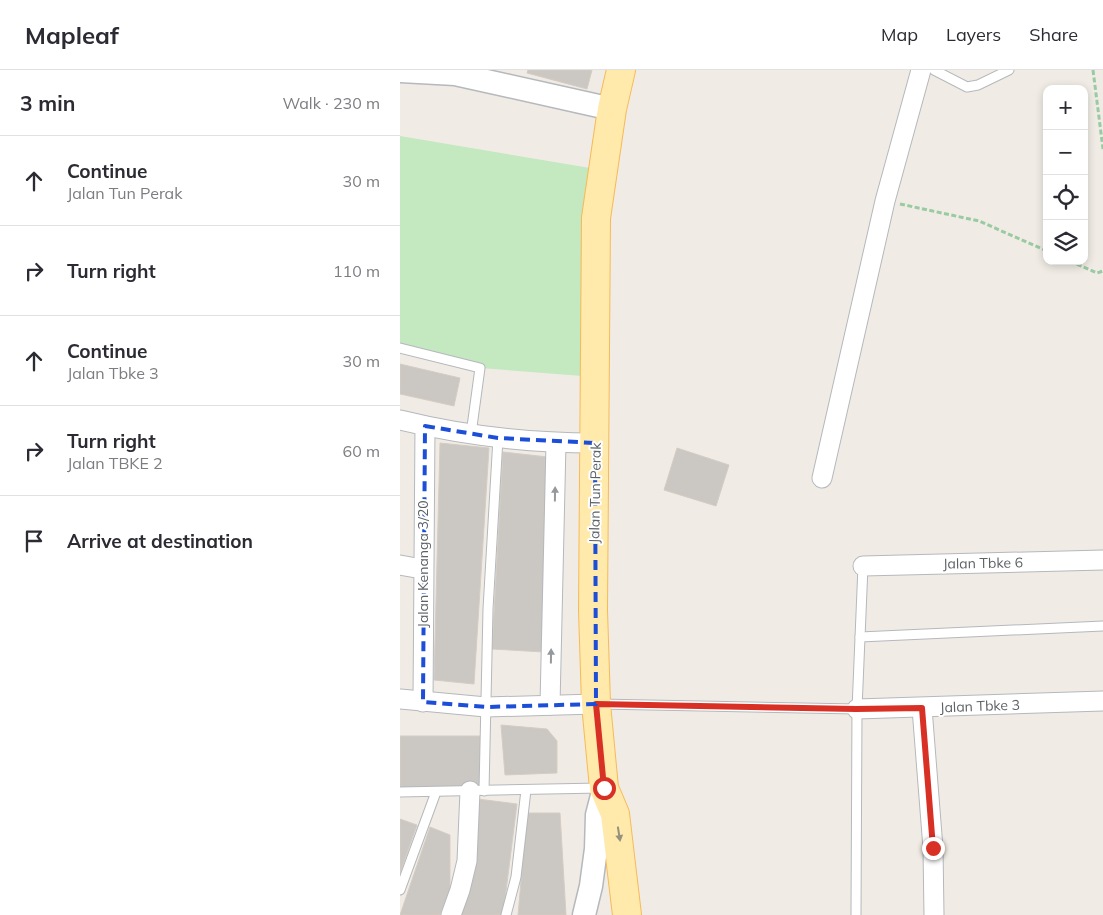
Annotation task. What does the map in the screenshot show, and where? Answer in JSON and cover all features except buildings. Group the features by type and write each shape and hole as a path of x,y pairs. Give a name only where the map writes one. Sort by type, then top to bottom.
{"main road":[{"name":"Jalan Tun Perak","path":"621,70 612,109 596,218 593,610 596,704 604,788 616,814 630,914"}],"street":[{"path":"822,478 885,201 921,70"},
{"path":"400,71 455,72 612,109"},
{"path":"400,420 471,435 556,443 595,443"},
{"name":"Jalan Kenanga 3/20","path":"423,702 422,569 425,426"},
{"path":"550,705 556,443"},
{"name":"Jalan Tbke 6","path":"863,566 1103,560"},
{"path":"400,565 422,569"},
{"path":"400,699 486,707 596,704"},
{"name":"Jalan Tbke 3","path":"856,709 1103,702"},
{"path":"922,708 933,848 934,915"},
{"path":"584,915 591,886 596,849 597,815 604,788"},
{"path":"451,915 467,861 477,791"}],"lane":[{"path":"934,70 967,87 978,85 1009,70"},
{"path":"400,348 480,368 471,435"},
{"path":"477,791 486,707 488,609 498,438"},
{"path":"856,915 856,709 863,566"},
{"path":"860,636 1103,626"},
{"path":"596,704 856,709"},
{"path":"400,792 604,788"},
{"path":"506,915 516,877 526,790"},
{"path":"400,890 436,792"}],"path":[{"path":"1093,70 1103,149"},
{"path":"885,201 979,221 1043,249"},
{"path":"1079,265 1097,273 1103,271"}],"highlighted area":[{"path":"425,426 498,438 595,443 596,704 486,707 423,702"}],"green space":[{"path":"400,136 602,170 595,377 480,368 400,348"}],"route":[{"path":"604,788 596,704 856,709 922,708 933,848"}]}
